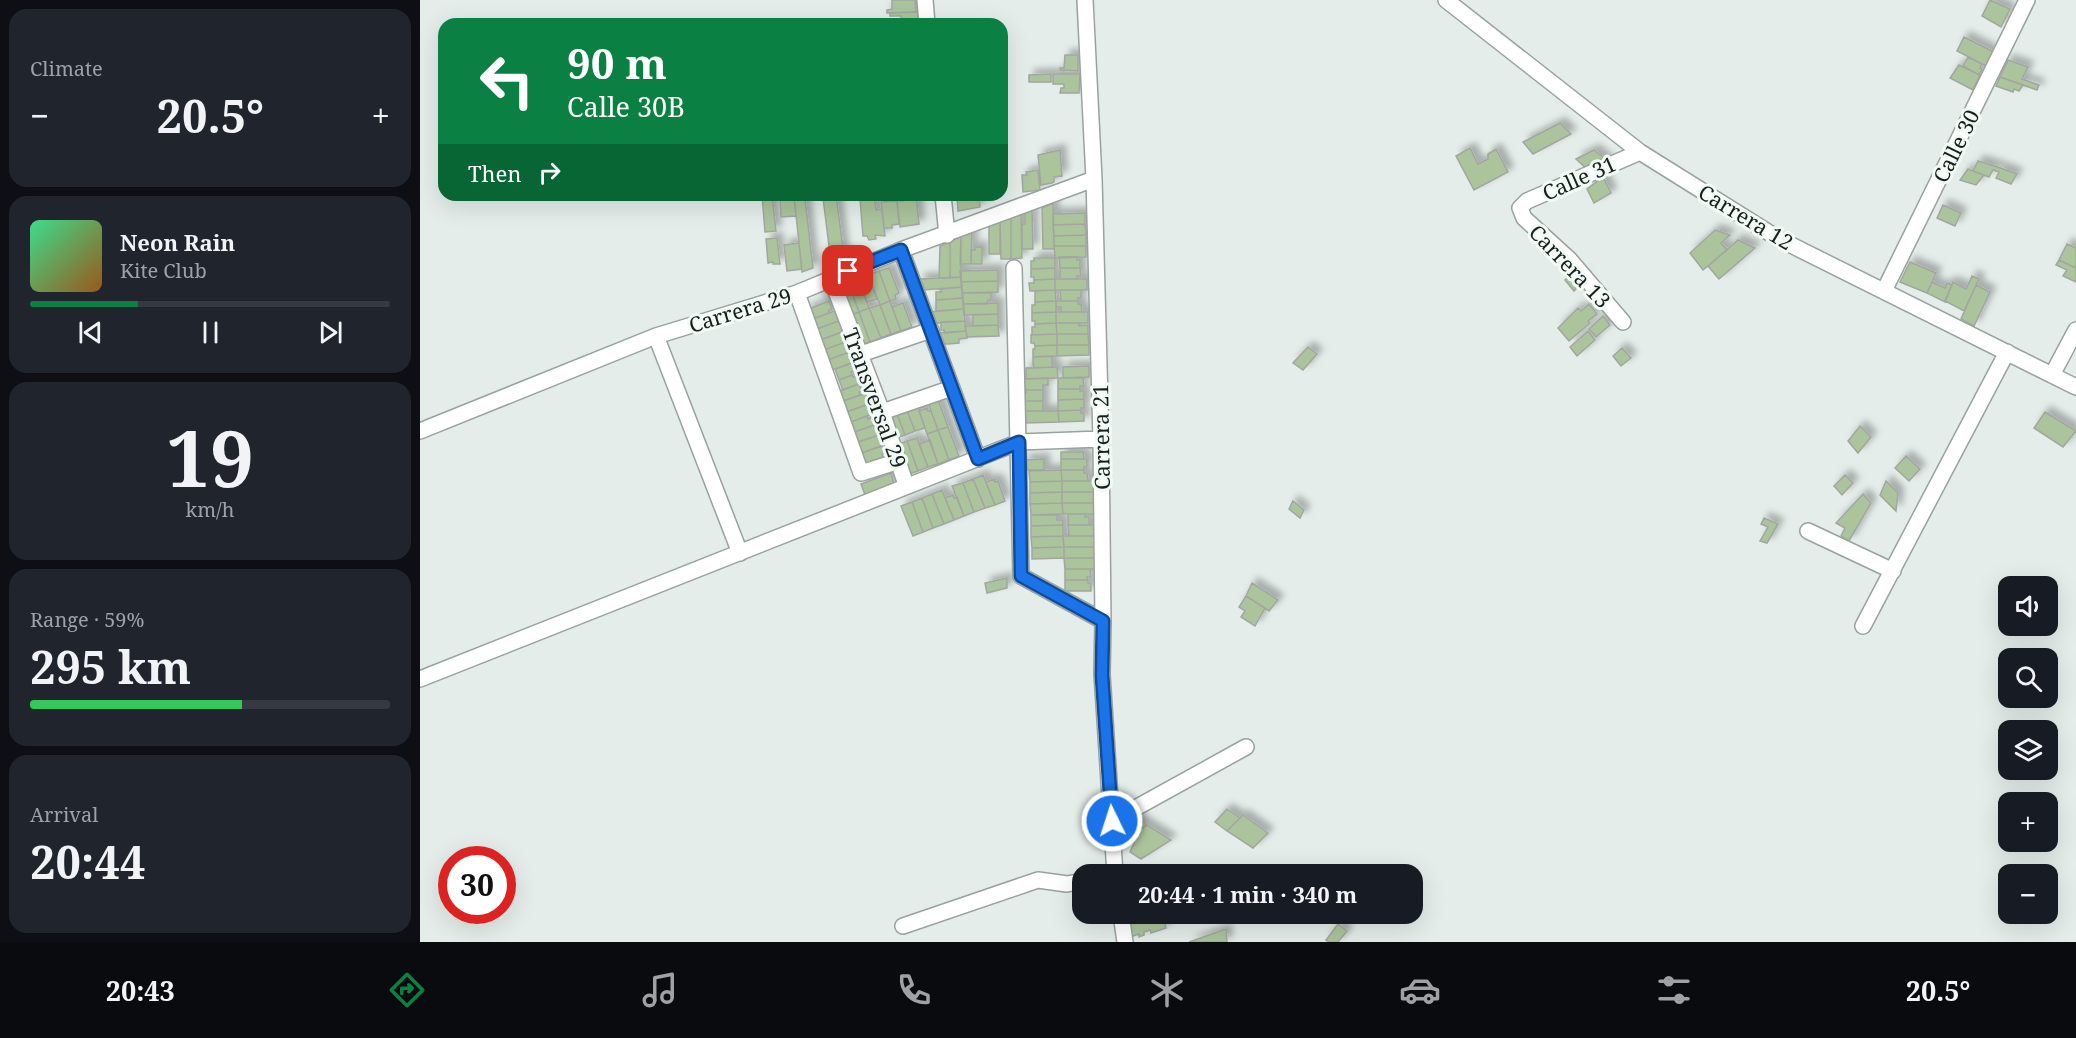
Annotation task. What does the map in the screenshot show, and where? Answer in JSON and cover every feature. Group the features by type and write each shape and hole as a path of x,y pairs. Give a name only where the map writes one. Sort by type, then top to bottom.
{"street":[{"path":"925,0 926,18"},
{"name":"Carrera 21","path":"1085,0 1094,180 1101,439 1102,675 1114,864"},
{"name":"Carrera 12","path":"1446,0 1640,152 1779,239 2076,387"},
{"name":"Calle 30","path":"1884,291 2027,0"},
{"name":"Calle 31","path":"1520,208 1527,201 1640,152"},
{"name":"Carrera 29","path":"420,431 656,336 797,293 901,250 1094,180"},
{"path":"944,201 947,235"},
{"name":"Carrera 13","path":"1520,208 1524,218 1570,260 1623,322"},
{"path":"901,250 978,459"},
{"path":"1014,268 1021,576 1103,621"},
{"name":"Transversal 29","path":"831,278 861,354 906,485"},
{"path":"797,293 861,474 899,461"},
{"path":"861,354 931,330"},
{"path":"2052,375 2076,330"},
{"path":"656,336 740,553"},
{"path":"1863,626 2007,352"},
{"path":"882,412 952,388"},
{"path":"420,679 1019,442 1101,439"},
{"path":"1808,531 1893,571"},
{"path":"1112,821 1246,747"},
{"path":"903,926 1038,880 1072,883"},
{"path":"1122,924 1125,942"}],"building":[{"path":"892,0 915,0 916,12 887,13 887,10 892,9"},
{"path":"1990,0 2010,9 2001,27 1982,16"},
{"path":"918,12 918,18 901,18 901,16 890,16 890,13"},
{"path":"1964,37 1994,52 1986,66 1957,51"},
{"path":"1065,55 1078,55 1078,71 1060,70 1064,68"},
{"path":"1968,57 1982,64 1979,75 1963,66"},
{"path":"2008,60 2028,67 2022,79 2039,85 2037,90 2000,77"},
{"path":"1959,65 1980,75 1973,90 1950,78"},
{"path":"1051,74 1051,82 1029,82 1029,75"},
{"path":"1053,74 1080,74 1079,93 1060,93 1064,84 1053,84"},
{"path":"2000,77 2023,85 2019,91 2014,89 2013,92 1996,86"},
{"path":"1560,123 1571,134 1533,154 1523,142"},
{"path":"1470,148 1478,164 1488,159 1488,154 1496,149 1508,172 1474,190 1456,156"},
{"path":"1060,150 1062,176 1054,177 1052,183 1041,185 1038,155"},
{"path":"1594,150 1609,162 1589,171 1576,159"},
{"path":"1978,161 2017,174 2011,184 1996,178 1999,172 1993,170 1989,177 1973,171"},
{"path":"1968,169 1984,175 1976,185 1960,180"},
{"path":"1038,170 1040,190 1023,192 1022,175"},
{"path":"1603,177 1611,193 1594,203 1587,189"},
{"path":"762,201 773,201 776,231 765,232"},
{"path":"780,201 794,201 796,216 781,217"},
{"path":"795,201 805,201 813,268 802,272"},
{"path":"823,201 837,201 844,257 831,262"},
{"path":"860,201 875,201 876,210 882,209 885,236 875,235 876,239 869,240 867,236 863,236"},
{"path":"897,201 917,201 919,224 900,227"},
{"path":"897,201 899,224 892,225 892,228 884,228 881,202"},
{"path":"957,201 980,201 980,207 958,211"},
{"path":"1053,203 1054,249 1043,249 1042,208"},
{"path":"1943,205 1961,213 1955,226 1937,218"},
{"path":"1032,209 1033,249 1022,249 1022,224 1025,224 1025,211"},
{"path":"1021,212 1022,258 1011,259 1011,217"},
{"path":"1085,213 1085,224 1053,225 1053,214"},
{"path":"1011,217 1011,259 1001,259 1000,221"},
{"path":"1000,221 1000,254 989,254 989,225"},
{"path":"1085,224 1086,235 1054,236 1053,225"},
{"path":"1715,230 1730,235 1721,243 1727,250 1703,270 1690,253"},
{"path":"972,233 971,264 960,264 961,236"},
{"path":"1086,235 1086,246 1054,246 1054,236"},
{"path":"961,236 961,277 950,278 950,242"},
{"path":"777,238 780,264 768,263 766,239"},
{"path":"1738,240 1755,248 1719,279 1708,266"},
{"path":"950,242 950,278 939,278 940,246"},
{"path":"799,243 802,269 787,271 784,245"},
{"path":"2067,244 2076,248 2076,268 2059,260"},
{"path":"1054,246 1086,246 1086,257 1055,258"},
{"path":"975,247 982,247 982,264 971,264 971,250 975,250"},
{"path":"1059,257 1077,257 1077,260 1080,260 1080,268 1060,268"},
{"path":"1034,258 1055,258 1055,268 1031,269 1031,261 1034,261"},
{"path":"2059,260 2076,268 2076,282 2063,276 2067,270 2056,265"},
{"path":"1910,262 1936,273 1927,293 1900,282"},
{"path":"889,268 899,293 895,295 896,299 890,301 879,271"},
{"path":"1055,268 1055,279 1034,280 1034,277 1031,277 1031,269"},
{"path":"1060,268 1080,268 1081,276 1077,276 1077,279 1060,279"},
{"path":"998,270 998,281 961,282 960,271"},
{"path":"879,271 890,301 880,305 868,275"},
{"path":"1574,271 1583,281 1574,291 1565,280"},
{"path":"868,275 877,299 867,302 858,279"},
{"path":"1972,276 1979,279 1964,311 1945,301 1953,282 1966,289"},
{"path":"961,277 962,287 922,290 919,279"},
{"path":"858,279 869,308 859,312 848,282"},
{"path":"1055,279 1055,290 1030,291 1029,283 1034,283 1034,280"},
{"path":"1055,279 1087,279 1087,290 1055,290"},
{"path":"998,281 998,292 962,293 961,282"},
{"path":"848,282 859,312 849,316 837,286"},
{"path":"1932,282 1945,288 1947,283 1952,285 1945,302 1927,293"},
{"path":"1976,285 1990,292 1974,326 1961,319"},
{"path":"962,287 963,298 936,300 936,292 941,292 941,289"},
{"path":"1055,290 1056,301 1035,302 1035,291"},
{"path":"1060,290 1081,290 1081,298 1078,298 1078,301 1061,301"},
{"path":"962,293 991,293 991,300 988,300 987,304 963,304"},
{"path":"963,298 964,309 936,311 936,300"},
{"path":"829,301 832,309 829,313 810,320 806,310"},
{"path":"890,301 901,331 891,334 880,305"},
{"path":"1056,301 1056,312 1032,313 1032,305 1035,305 1035,302"},
{"path":"1056,301 1078,301 1082,312 1061,312 1061,307 1056,307"},
{"path":"903,303 912,327 901,331 892,307"},
{"path":"998,303 998,314 964,315 963,304"},
{"path":"1589,304 1597,314 1569,341 1558,328 1578,308 1581,311"},
{"path":"880,305 891,334 881,338 869,308"},
{"path":"869,308 881,338 870,342 859,312"},
{"path":"840,309 844,319 814,330 810,320"},
{"path":"964,309 965,321 933,323 929,312"},
{"path":"859,312 870,342 860,345 849,316"},
{"path":"1056,312 1088,312 1088,323 1056,323"},
{"path":"1056,312 1056,323 1035,324 1035,321 1032,321 1032,313"},
{"path":"998,314 998,325 973,326 973,315"},
{"path":"1603,316 1610,325 1596,337 1589,329"},
{"path":"844,319 847,330 818,341 814,330"},
{"path":"965,321 966,331 945,333 941,330 941,322"},
{"path":"1056,323 1057,334 1032,335 1032,327 1035,327 1035,324"},
{"path":"1056,323 1088,325 1088,334 1057,334"},
{"path":"998,325 999,336 967,337 965,326"},
{"path":"847,330 851,340 821,351 818,341"},
{"path":"966,331 967,338 959,339 959,343 948,344 940,344 936,333"},
{"path":"1588,331 1595,340 1577,356 1570,347"},
{"path":"1057,334 1057,345 1035,346 1031,343 1031,335"},
{"path":"1057,334 1088,334 1089,345 1057,345"},
{"path":"851,340 855,350 825,361 821,351"},
{"path":"1057,345 1057,356 1033,357 1035,346"},
{"path":"1057,345 1089,345 1089,355 1057,356"},
{"path":"1308,347 1317,354 1303,370 1293,363"},
{"path":"1622,348 1631,358 1621,366 1613,356"},
{"path":"855,350 859,361 829,371 825,361"},
{"path":"1052,356 1052,367 1035,368 1033,365 1033,357"},
{"path":"851,363 854,371 851,372 852,375 839,380 835,369"},
{"path":"1089,366 1089,377 1063,378 1063,367"},
{"path":"1057,367 1058,378 1026,379 1026,368"},
{"path":"852,375 856,376 859,384 843,390 839,380"},
{"path":"1048,378 1048,385 1043,385 1043,390 1026,390 1022,387 1022,379"},
{"path":"1058,378 1083,378 1084,386 1080,386 1080,389 1058,389"},
{"path":"859,384 862,391 859,392 860,395 840,402 836,392"},
{"path":"1058,389 1080,389 1084,391 1084,399 1058,400"},
{"path":"1026,390 1043,390 1043,401 1023,401 1022,393 1026,393"},
{"path":"870,392 874,402 844,413 840,402"},
{"path":"937,397 948,427 938,430 927,400"},
{"path":"1084,399 1084,408 1081,410 1058,411 1058,400"},
{"path":"1023,401 1043,401 1043,411 1025,411"},
{"path":"874,402 878,412 848,423 844,413"},
{"path":"917,404 925,428 915,431 906,408"},
{"path":"906,408 915,431 905,435 896,411"},
{"path":"927,408 931,411 938,430 927,434 919,411"},
{"path":"1081,410 1081,413 1084,413 1084,421 1059,422 1058,411"},
{"path":"896,411 905,435 894,439 886,415"},
{"path":"1025,411 1058,411 1059,422 1026,423"},
{"path":"2045,412 2076,431 2063,447 2034,428"},
{"path":"867,416 868,419 871,417 874,425 852,433 848,423"},
{"path":"882,422 885,433 855,443 852,433"},
{"path":"1860,426 1871,437 1858,453 1848,441"},
{"path":"948,427 959,456 949,460 938,430"},
{"path":"938,430 949,460 938,464 927,434"},
{"path":"885,433 889,443 859,454 855,443"},
{"path":"917,438 928,467 918,471 907,441"},
{"path":"930,440 938,464 928,467 919,444"},
{"path":"907,441 918,471 907,475 897,445"},
{"path":"882,446 885,453 882,454 883,457 863,464 859,454"},
{"path":"1061,452 1083,452 1084,459 1061,459"},
{"path":"1906,456 1920,469 1909,481 1895,468"},
{"path":"1044,459 1044,470 1027,470 1027,467 1024,467 1024,460"},
{"path":"1061,459 1087,459 1087,467 1084,467 1084,470 1061,470"},
{"path":"1061,470 1062,481 1030,482 1029,471"},
{"path":"1061,470 1084,470 1088,481 1062,481"},
{"path":"891,473 894,484 865,495 861,484"},
{"path":"983,475 995,505 985,508 973,479"},
{"path":"1845,475 1853,483 1842,495 1834,486"},
{"path":"973,479 985,508 974,512 963,483"},
{"path":"994,479 995,482 998,481 1005,501 995,505 986,482"},
{"path":"1062,481 1094,481 1094,492 1062,492"},
{"path":"1062,481 1062,492 1030,493 1030,482"},
{"path":"1886,481 1898,493 1896,511 1880,495"},
{"path":"963,483 974,512 964,516 952,486"},
{"path":"942,490 954,520 944,524 932,494"},
{"path":"1062,492 1062,503 1030,504 1030,493"},
{"path":"1062,492 1094,492 1094,503 1062,503"},
{"path":"932,494 944,524 933,528 922,498"},
{"path":"1863,494 1871,503 1849,541 1841,536 1845,528 1836,523"},
{"path":"953,495 954,498 957,497 964,516 954,520 945,498"},
{"path":"922,498 933,528 923,532 912,502"},
{"path":"1293,501 1304,510 1300,518 1289,509"},
{"path":"912,502 923,532 913,536 901,506"},
{"path":"1062,503 1094,503 1095,514 1063,514"},
{"path":"1062,503 1063,514 1031,515 1030,504"},
{"path":"1068,514 1085,514 1085,517 1089,517 1089,525 1068,525"},
{"path":"1031,515 1057,515 1057,520 1063,520 1063,525 1031,526"},
{"path":"1764,518 1778,524 1767,543 1760,541 1768,527 1761,524"},
{"path":"1063,525 1063,536 1031,537 1031,526"},
{"path":"1068,525 1095,525 1095,536 1069,536"},
{"path":"1063,536 1095,536 1096,547 1064,547"},
{"path":"1063,536 1064,547 1032,548 1031,537"},
{"path":"1064,547 1096,547 1096,558 1064,558"},
{"path":"1064,547 1064,558 1032,559 1032,548"},
{"path":"1064,558 1096,558 1097,569 1065,569"},
{"path":"1065,569 1090,569 1091,577 1087,577 1088,580 1065,580"},
{"path":"1007,578 1007,588 987,593 985,583"},
{"path":"1065,580 1088,580 1088,583 1091,583 1091,591 1065,591"},
{"path":"1252,583 1278,600 1269,611 1246,596"},
{"path":"1246,596 1265,608 1255,626 1241,617 1245,611 1239,607"},
{"path":"1227,809 1240,818 1227,831 1215,822"},
{"path":"1243,815 1268,833 1253,848 1227,831"},
{"path":"1139,819 1147,825 1135,832 1127,827"},
{"path":"1147,825 1171,840 1141,859 1130,852 1136,839 1130,835"},
{"path":"1165,924 1166,928 1151,933 1150,930 1139,937 1139,934 1127,938 1124,925"},
{"path":"1338,924 1347,931 1338,942 1326,940"},
{"path":"1226,929 1227,942 1189,942"}],"route":[{"path":"848,271 901,250 978,459 1019,442 1021,576 1103,621 1102,675 1112,821"}]}
